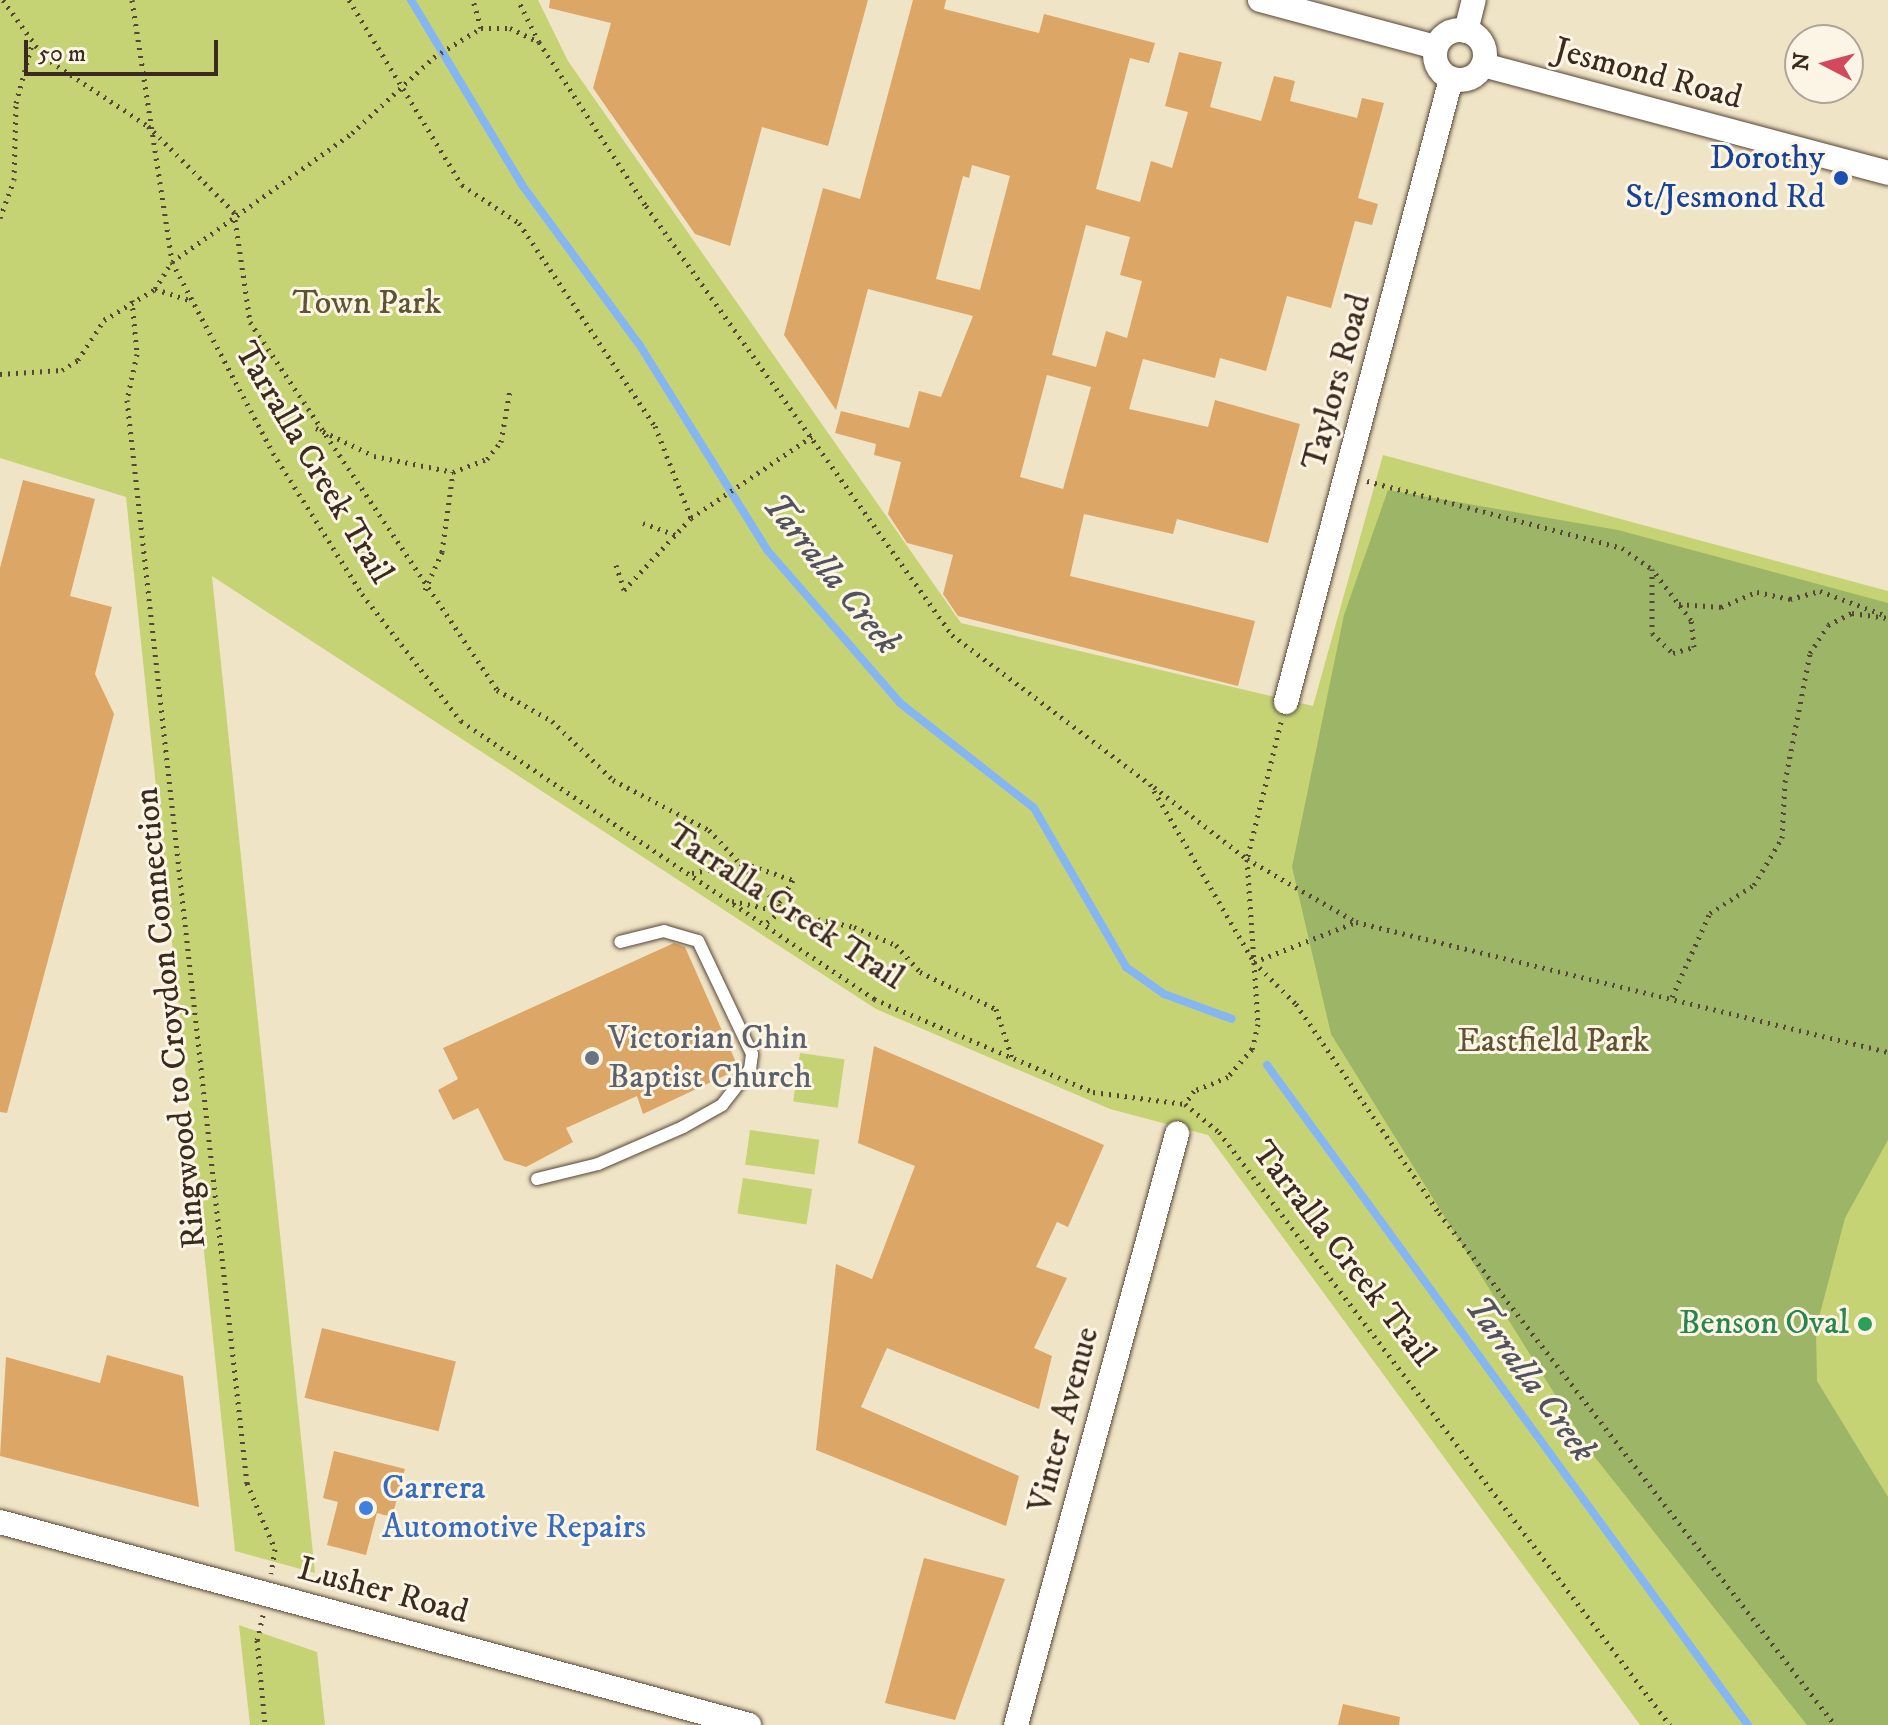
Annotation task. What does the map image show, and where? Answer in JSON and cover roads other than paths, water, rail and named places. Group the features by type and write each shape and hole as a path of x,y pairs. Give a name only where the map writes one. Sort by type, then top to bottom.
{"street":[{"path":"1260,0 1436,47"},
{"path":"1466,31 1474,0"},
{"path":"1466,31 1482,44 1483,65 1466,80 1451,79 1435,62 1436,47 1445,35 1466,31"},
{"name":"Jesmond Road","path":"1483,65 1888,173"},
{"name":"Taylors Road","path":"1286,702 1451,79"},
{"name":"Vinter Avenue","path":"1016,1725 1177,1134"},
{"name":"Lusher Road","path":"0,1522 749,1725"}],"lane":[{"path":"537,1179 598,1164 683,1127 722,1105 750,1069 752,1054 698,941 664,931 620,942"}],"waterway":[{"name":"Tarralla Creek","path":"411,0 522,185 639,344 768,551 900,703 1034,808 1126,967 1164,994 1232,1019"},
{"name":"Tarralla Creek","path":"1267,1065 1748,1725"}],"place":[{"name":"Dorothy St/Jesmond Rd","path":"1841,178"},
{"name":"Victorian Chin Baptist Church","path":"592,1058"},
{"name":"Benson Oval","path":"1865,1324"},
{"name":"Carrera Automotive Repairs","path":"366,1508"}],"park label":[{"name":"Town Park","path":"367,304"},
{"name":"Eastfield Park","path":"1553,1042"}]}
